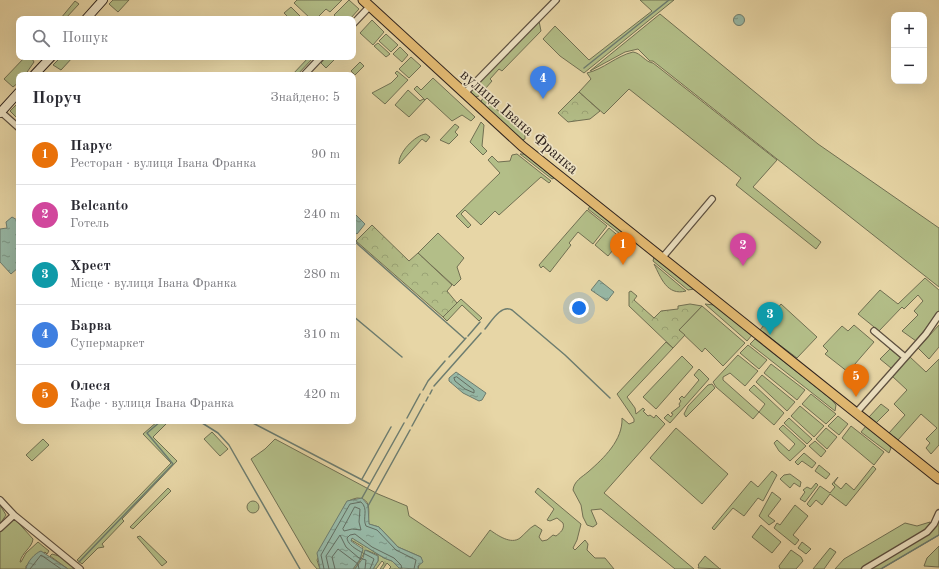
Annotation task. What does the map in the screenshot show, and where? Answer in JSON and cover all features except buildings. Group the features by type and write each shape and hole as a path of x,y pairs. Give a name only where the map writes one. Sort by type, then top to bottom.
{"main road":[{"path":"89,16 103,0"},
{"name":"вулиця Івана Франка","path":"367,3 464,94 517,141 939,479"},
{"path":"37,72 48,60"},
{"path":"0,112 16,95"}],"street":[{"path":"464,94 556,0"},
{"path":"356,20 367,3"},
{"path":"307,72 318,60"},
{"path":"0,112 16,125"},
{"path":"662,258 712,199"},
{"path":"856,412 929,330 939,315"},
{"path":"874,331 905,357"},
{"path":"0,500 14,515 80,569"},
{"path":"865,569 927,532 934,524 939,513"},
{"path":"0,528 14,515"}],"green space":[{"path":"113,0 129,0 118,12 109,4"},
{"path":"297,0 342,0 330,12 326,9 319,16 308,16 294,3"},
{"path":"349,0 359,9 353,16 334,15"},
{"path":"640,0 674,0 584,73 560,56 543,39 555,26 589,60 652,11"},
{"path":"75,1 79,4 68,16 63,16"},
{"path":"291,7 300,16 287,16 284,13"},
{"path":"660,14 818,144 939,228 939,287 653,61 650,61 638,49 625,52 590,71"},
{"path":"372,20 384,32 373,45 360,33"},
{"path":"539,21 541,31 502,71 499,69 490,79 492,81 479,96 475,97 470,94 470,91"},
{"path":"386,34 398,45 391,52 379,41"},
{"path":"378,43 390,54 386,57 374,46"},
{"path":"400,47 408,55 402,62 393,54"},
{"path":"633,52 653,63 777,160 753,187 821,242 816,249 736,185 741,178 629,89 604,114 579,92 591,79 587,73 599,69 621,56"},
{"path":"411,57 421,66 409,78 399,69"},
{"path":"22,60 33,60 34,62 27,72 16,72 16,84 13,87 4,79"},
{"path":"58,60 70,60 61,70 53,65"},
{"path":"306,60 311,60 300,72 295,72"},
{"path":"324,60 334,60 326,68 321,63"},
{"path":"360,62 364,66 356,74 356,72 351,71"},
{"path":"397,71 408,80 385,104 372,93 391,83 398,76 395,73"},
{"path":"433,78 475,117 471,121 462,115 452,121 427,98 425,100 414,89 417,86 421,90"},
{"path":"408,90 420,101 423,99 425,100 409,117 395,105"},
{"path":"579,92 600,111 590,119 568,122 558,113"},
{"path":"483,98 525,133 525,139 522,140 480,103"},
{"path":"16,105 16,117 10,111"},
{"path":"481,122 484,125 482,146 487,151 483,155 470,142"},
{"path":"455,124 459,127 455,132 458,135 449,144 440,140"},
{"path":"426,134 430,137 426,142 422,139 399,164 401,155 408,145 412,141"},
{"path":"517,154 551,181 549,183 541,177 499,215 495,211 481,225 465,210 461,214 471,225 468,228 456,216 500,173 488,160 492,156 498,162 510,161 512,155"},
{"path":"520,154 525,154 554,178 552,179"},
{"path":"591,205 627,233 624,237 588,209"},
{"path":"587,210 607,226 593,244 578,232 569,243 571,245 550,272 543,266 541,268 539,265"},
{"path":"372,225 409,261 418,253 452,285 447,291 457,303 443,317 356,241"},
{"path":"609,228 622,239 608,256 595,245"},
{"path":"438,233 464,258 457,267 461,279 454,286 418,253"},
{"path":"654,257 694,289 688,290 653,261"},
{"path":"654,264 686,291 679,292 669,288 662,280"},
{"path":"925,278 939,290 939,311 916,341 902,331 918,315 914,311 923,301 918,295 904,309 902,307 879,331 858,314 880,290 898,304"},
{"path":"631,291 637,296 634,300 654,318 661,311 678,309 678,306 690,304 702,306 679,330 685,335 673,348 629,306 629,292"},
{"path":"461,299 482,318 479,321 462,305 447,321 443,317"},
{"path":"705,304 714,305 752,335 747,341"},
{"path":"781,304 817,337 797,358 760,330"},
{"path":"702,306 745,343 723,366 705,348 702,352 679,330"},
{"path":"854,325 874,342 848,372 825,354 828,351 823,346 842,326 848,331"},
{"path":"939,325 939,347 929,359 918,348"},
{"path":"755,339 831,399 836,405 835,411 750,344"},
{"path":"666,342 673,348 627,397 635,408 636,414 643,408 645,410 643,411 648,416 650,415 654,418 656,415 665,424 604,493 694,569 675,569 601,509 591,510 597,524 593,527 587,525 583,517 581,505 573,490 577,482 606,455 616,441 622,418 629,424 634,422 634,419 617,394"},
{"path":"748,345 767,360 759,369 740,353"},
{"path":"890,349 901,358 891,368 880,359"},
{"path":"738,355 758,371 745,386 730,373 723,377 723,380 759,412 753,419 716,387 713,382"},
{"path":"682,356 693,367 656,409 643,397"},
{"path":"910,357 926,372 939,359 939,445 931,454 926,448 930,443 926,439 937,428 921,414 898,440 889,433 905,415 894,404 907,390 892,376"},
{"path":"771,364 805,390 797,400 764,373"},
{"path":"699,369 709,379 670,423 664,418 668,414 671,417 673,414 671,413 680,406 679,404 681,401 679,399 682,396 684,398 699,380 694,375"},
{"path":"762,375 795,402 787,411 756,382"},
{"path":"712,384 715,388 686,417 684,414 688,406 708,385"},
{"path":"754,385 784,413 774,425 759,412 765,404 749,390"},
{"path":"811,394 836,414 826,424 802,404"},
{"path":"881,404 889,410 876,423 869,417"},
{"path":"800,406 824,426 814,437 791,416"},
{"path":"838,416 848,424 839,435 828,426"},
{"path":"789,418 812,439 807,444 784,423"},
{"path":"155,424 166,424 153,437 177,461 122,519 124,521 102,544 104,547 98,548 82,564 77,560 171,463 143,434"},
{"path":"783,425 806,446 790,461 779,451 774,443 777,440 789,451 795,444 779,429"},
{"path":"851,426 884,452 874,465 842,438"},
{"path":"866,426 888,444 891,448 889,453 861,432"},
{"path":"676,428 728,474 702,504 650,458"},
{"path":"826,428 837,437 827,449 816,439"},
{"path":"212,432 228,449 220,456 204,439"},
{"path":"43,439 49,445 32,461 26,455"},
{"path":"275,439 378,494 407,506 409,516 470,557 490,530 508,540 516,540 535,525 542,530 539,537 542,541 547,540 553,535 556,536 563,529 563,523 557,518 550,521 547,520 554,509 535,492 538,488 581,524 577,540 573,548 575,550 585,540 588,544 587,550 595,558 605,558 614,569 418,569 421,557 398,547 379,527 369,524 368,504 366,501 357,498 346,503 317,560 320,569 317,569 311,562 251,459 265,449"},
{"path":"815,441 826,451 821,457 809,446"},
{"path":"804,453 816,463 812,468 802,461 798,465 795,462"},
{"path":"819,465 830,474 826,479 815,471"},
{"path":"873,466 876,469 846,506 830,494 822,505 816,500 810,507 807,504 820,486 830,493 835,487 832,484 838,477 834,483 841,489 846,483 854,490"},
{"path":"772,471 777,475 763,501 758,498 744,516 733,508 714,530 712,528 751,481 758,487"},
{"path":"790,474 801,482 800,487 794,483 790,488 780,479 784,475"},
{"path":"816,483 818,485 805,502 800,499 805,492 803,490 807,487 811,489"},
{"path":"168,488 171,491 133,529 130,527"},
{"path":"772,492 781,499 768,516 775,521 769,525 759,516"},
{"path":"251,501 255,501 259,507 255,513 251,513 247,509 247,505"},
{"path":"0,505 6,515 0,524"},
{"path":"795,505 808,516 793,535 799,540 795,545 774,528 777,523 780,525"},
{"path":"939,513 939,535 881,569 865,569 927,532"},
{"path":"14,518 33,539 31,545 23,555 20,562 26,553 38,542 49,551 47,554 45,552 26,566 26,569 0,569 0,531"},
{"path":"930,522 930,525 920,533 860,569 835,569 844,559 905,523 917,526"},
{"path":"761,525 781,542 772,553 752,537"},
{"path":"140,536 167,562 162,566 137,537"},
{"path":"353,538 384,558 392,561 401,569 389,569 391,567 387,563 383,569 380,569 384,563 382,561 376,569 373,569 378,561 378,555 366,550 355,569 353,569 360,559 363,547 351,540"},
{"path":"802,542 811,549 806,554 798,548"},
{"path":"939,546 939,567 924,566 927,558"},
{"path":"830,548 836,552 824,569 813,569"},
{"path":"791,550 801,557 803,561 796,569 780,569 779,566"},
{"path":"52,554 59,556 76,569 68,569 50,556"},
{"path":"705,556 720,569 698,568 698,565"}],"water":[{"path":"739,14 743,16 745,20 743,24 739,26 735,24 733,20 735,16"},
{"path":"356,215 365,224 357,234 356,233"},
{"path":"12,217 16,219 16,270 11,274 0,262 0,229 7,228 6,222"},
{"path":"599,280 614,292 607,301 591,290"},
{"path":"456,372 486,393 482,400 479,401 463,393 449,381 449,378"},
{"path":"362,498 368,505 369,524 379,527 398,547 421,557 423,562 418,566 418,569 399,568 392,561 384,558 352,538 351,541 363,549 360,559 353,569 320,569 317,553 347,501"},
{"path":"365,550 378,556 378,561 373,569 355,569 363,558"},
{"path":"41,551 68,569 26,569 32,558"}],"waterway":[{"path":"584,68 669,0"},
{"path":"356,243 465,339"},
{"path":"485,329 493,318 504,309 512,310 565,355 610,398"},
{"path":"356,319 402,357"},
{"path":"468,336 480,322"},
{"path":"434,386 481,333"},
{"path":"449,357 466,338"},
{"path":"423,390 428,381 445,361"},
{"path":"430,394 432,390"},
{"path":"407,418 420,394"},
{"path":"426,401 428,397"},
{"path":"412,426 424,404"},
{"path":"362,498 404,423"},
{"path":"79,562 173,464 147,433 158,424"},
{"path":"204,424 218,433 229,445 300,569"},
{"path":"255,424 370,484"},
{"path":"362,479 391,427"},
{"path":"368,506 410,430"},
{"path":"881,569 939,535"}],"place":[{"name":"Барва","path":"543,99"},
{"name":"Парус","path":"623,265"},
{"name":"Belcanto","path":"743,266"},
{"name":"Хрест","path":"770,335"},
{"name":"Олеся","path":"856,397"}]}
